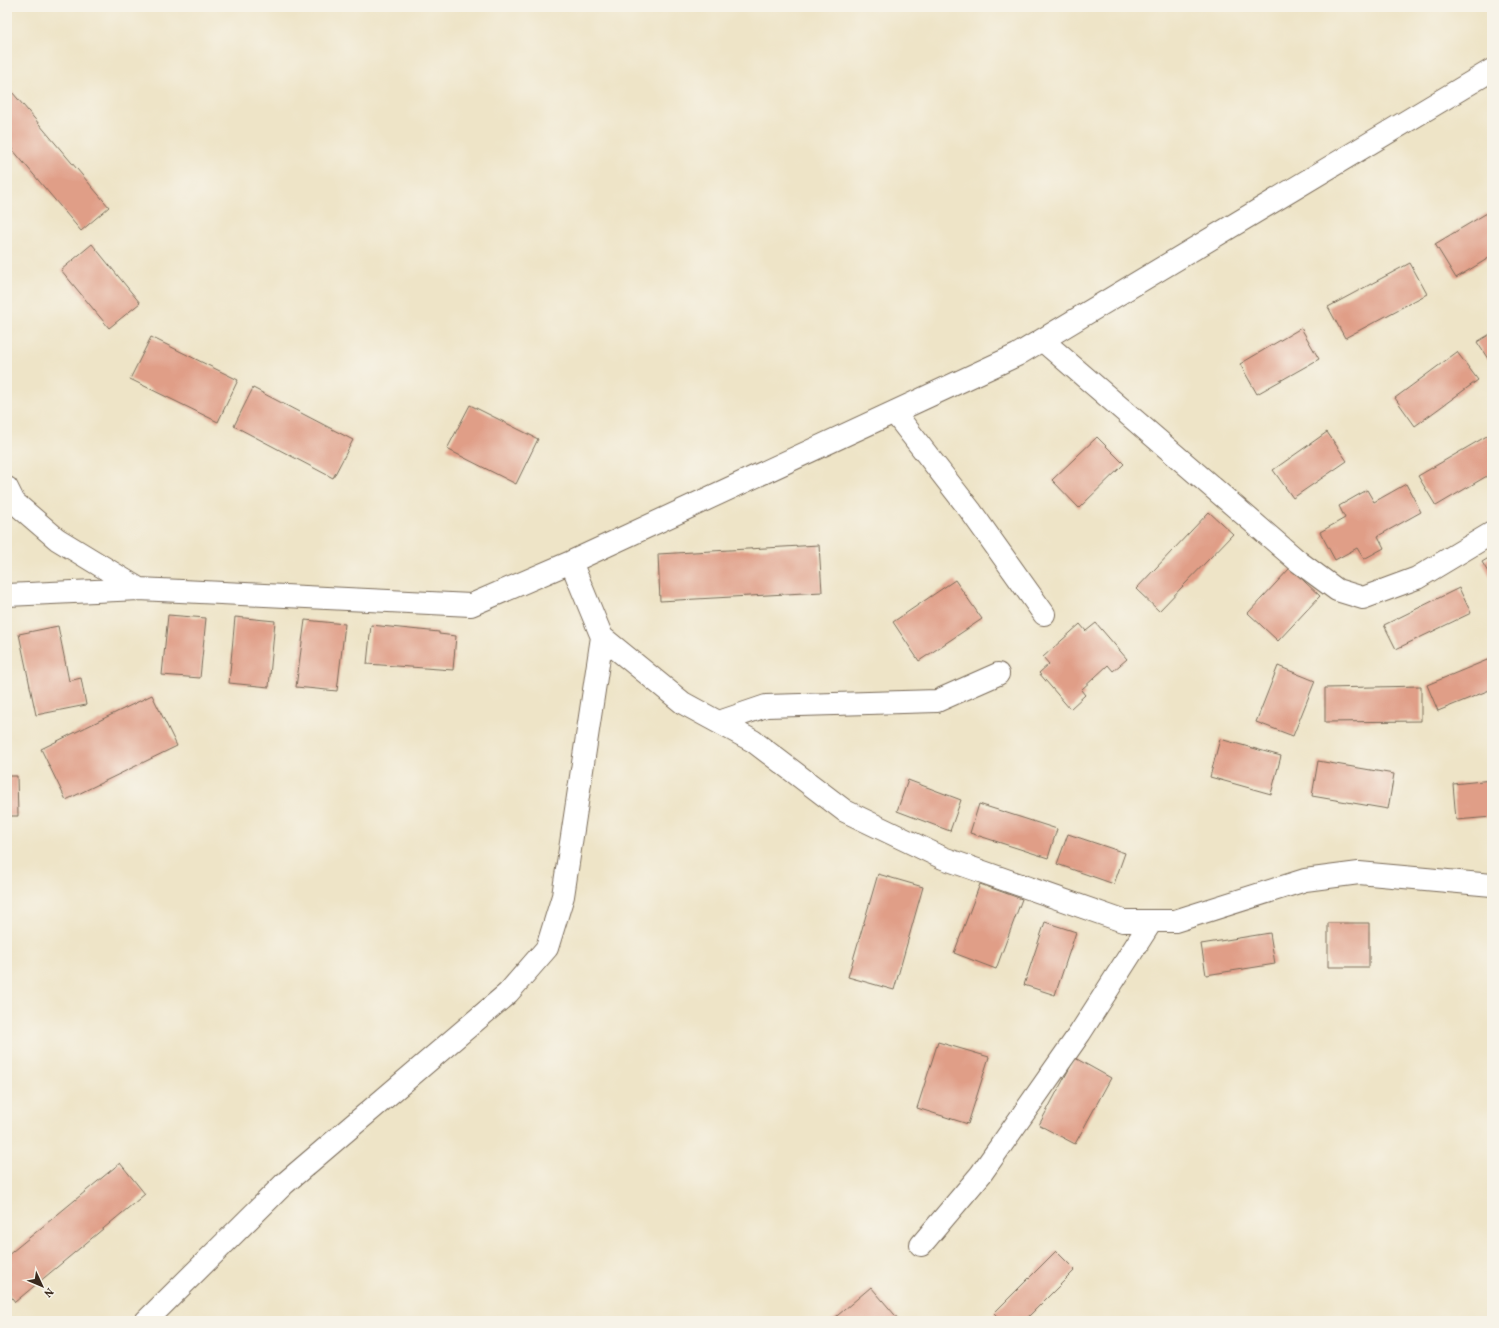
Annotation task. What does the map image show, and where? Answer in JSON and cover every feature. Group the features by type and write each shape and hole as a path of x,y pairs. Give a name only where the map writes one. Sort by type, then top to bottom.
{"street":[{"path":"7,595 139,589 471,605 571,562 1017,355 1492,70"},
{"path":"1042,340 1299,562 1337,590 1363,598 1417,578 1492,533"},
{"path":"894,412 970,510 1044,614"},
{"path":"7,488 14,502 57,539 139,589"},
{"path":"571,562 602,637 683,703 753,741 845,811 943,858 1123,921 1174,921 1305,880 1359,873 1492,884"},
{"path":"146,1321 284,1184 508,993 547,948 563,896 602,637"},
{"path":"719,722 766,706 937,701 998,674"},
{"path":"921,1245 981,1174 1080,1034 1151,922"}],"building":[{"path":"7,86 109,207 81,231 7,143"},
{"path":"1487,213 1492,222 1492,256 1456,278 1435,244"},
{"path":"92,244 140,303 109,328 61,270"},
{"path":"1410,263 1427,294 1345,338 1328,307"},
{"path":"1301,328 1319,359 1257,394 1240,364"},
{"path":"1492,333 1492,365 1477,342"},
{"path":"151,337 238,380 218,422 130,379"},
{"path":"1457,352 1478,380 1415,426 1395,398"},
{"path":"253,388 353,440 333,478 234,426"},
{"path":"470,405 538,439 516,484 447,449"},
{"path":"1327,432 1347,461 1293,498 1273,470"},
{"path":"1492,433 1492,473 1436,506 1418,476"},
{"path":"1097,437 1124,464 1079,508 1052,480"},
{"path":"1406,484 1421,512 1378,536 1384,548 1364,559 1357,548 1335,560 1320,532 1345,518 1339,506 1367,490 1374,502"},
{"path":"1209,512 1233,534 1159,611 1136,589"},
{"path":"819,545 822,592 660,601 658,554"},
{"path":"1492,556 1492,579 1482,562"},
{"path":"1290,568 1320,596 1278,641 1248,613"},
{"path":"955,580 982,619 919,661 893,622"},
{"path":"1459,588 1471,613 1396,649 1384,625"},
{"path":"168,615 206,618 200,678 162,675"},
{"path":"235,617 275,621 269,687 229,683"},
{"path":"305,620 345,624 337,691 296,687"},
{"path":"1096,623 1127,659 1113,671 1108,665 1081,690 1085,695 1070,709 1039,673 1049,664 1043,657 1080,624 1086,631"},
{"path":"371,625 439,632 439,634 456,636 453,670 367,664"},
{"path":"58,626 69,681 81,678 86,705 36,715 19,634"},
{"path":"1492,658 1492,689 1438,711 1427,685"},
{"path":"1278,666 1315,681 1293,736 1256,722"},
{"path":"1421,686 1421,721 1325,722 1325,688"},
{"path":"152,695 177,746 66,800 41,749"},
{"path":"1220,739 1281,756 1271,794 1210,777"},
{"path":"1318,761 1394,774 1388,809 1312,796"},
{"path":"7,776 17,776 18,816 7,816"},
{"path":"908,780 961,800 950,831 897,811"},
{"path":"1492,780 1492,817 1456,820 1453,784"},
{"path":"979,804 1057,829 1048,858 970,833"},
{"path":"1068,834 1125,853 1114,884 1057,864"},
{"path":"878,874 923,887 894,990 848,977"},
{"path":"980,884 1022,899 996,969 954,953"},
{"path":"1045,922 1076,932 1055,995 1024,985"},
{"path":"1328,923 1369,923 1369,967 1328,967"},
{"path":"1270,933 1275,964 1206,975 1201,944"},
{"path":"938,1042 989,1057 968,1124 917,1108"},
{"path":"1075,1058 1111,1078 1075,1144 1039,1125"},
{"path":"120,1163 145,1194 15,1302 7,1291 7,1256"},
{"path":"1056,1251 1075,1270 1024,1321 1002,1321 994,1313"},
{"path":"871,1287 900,1321 831,1321"}]}
